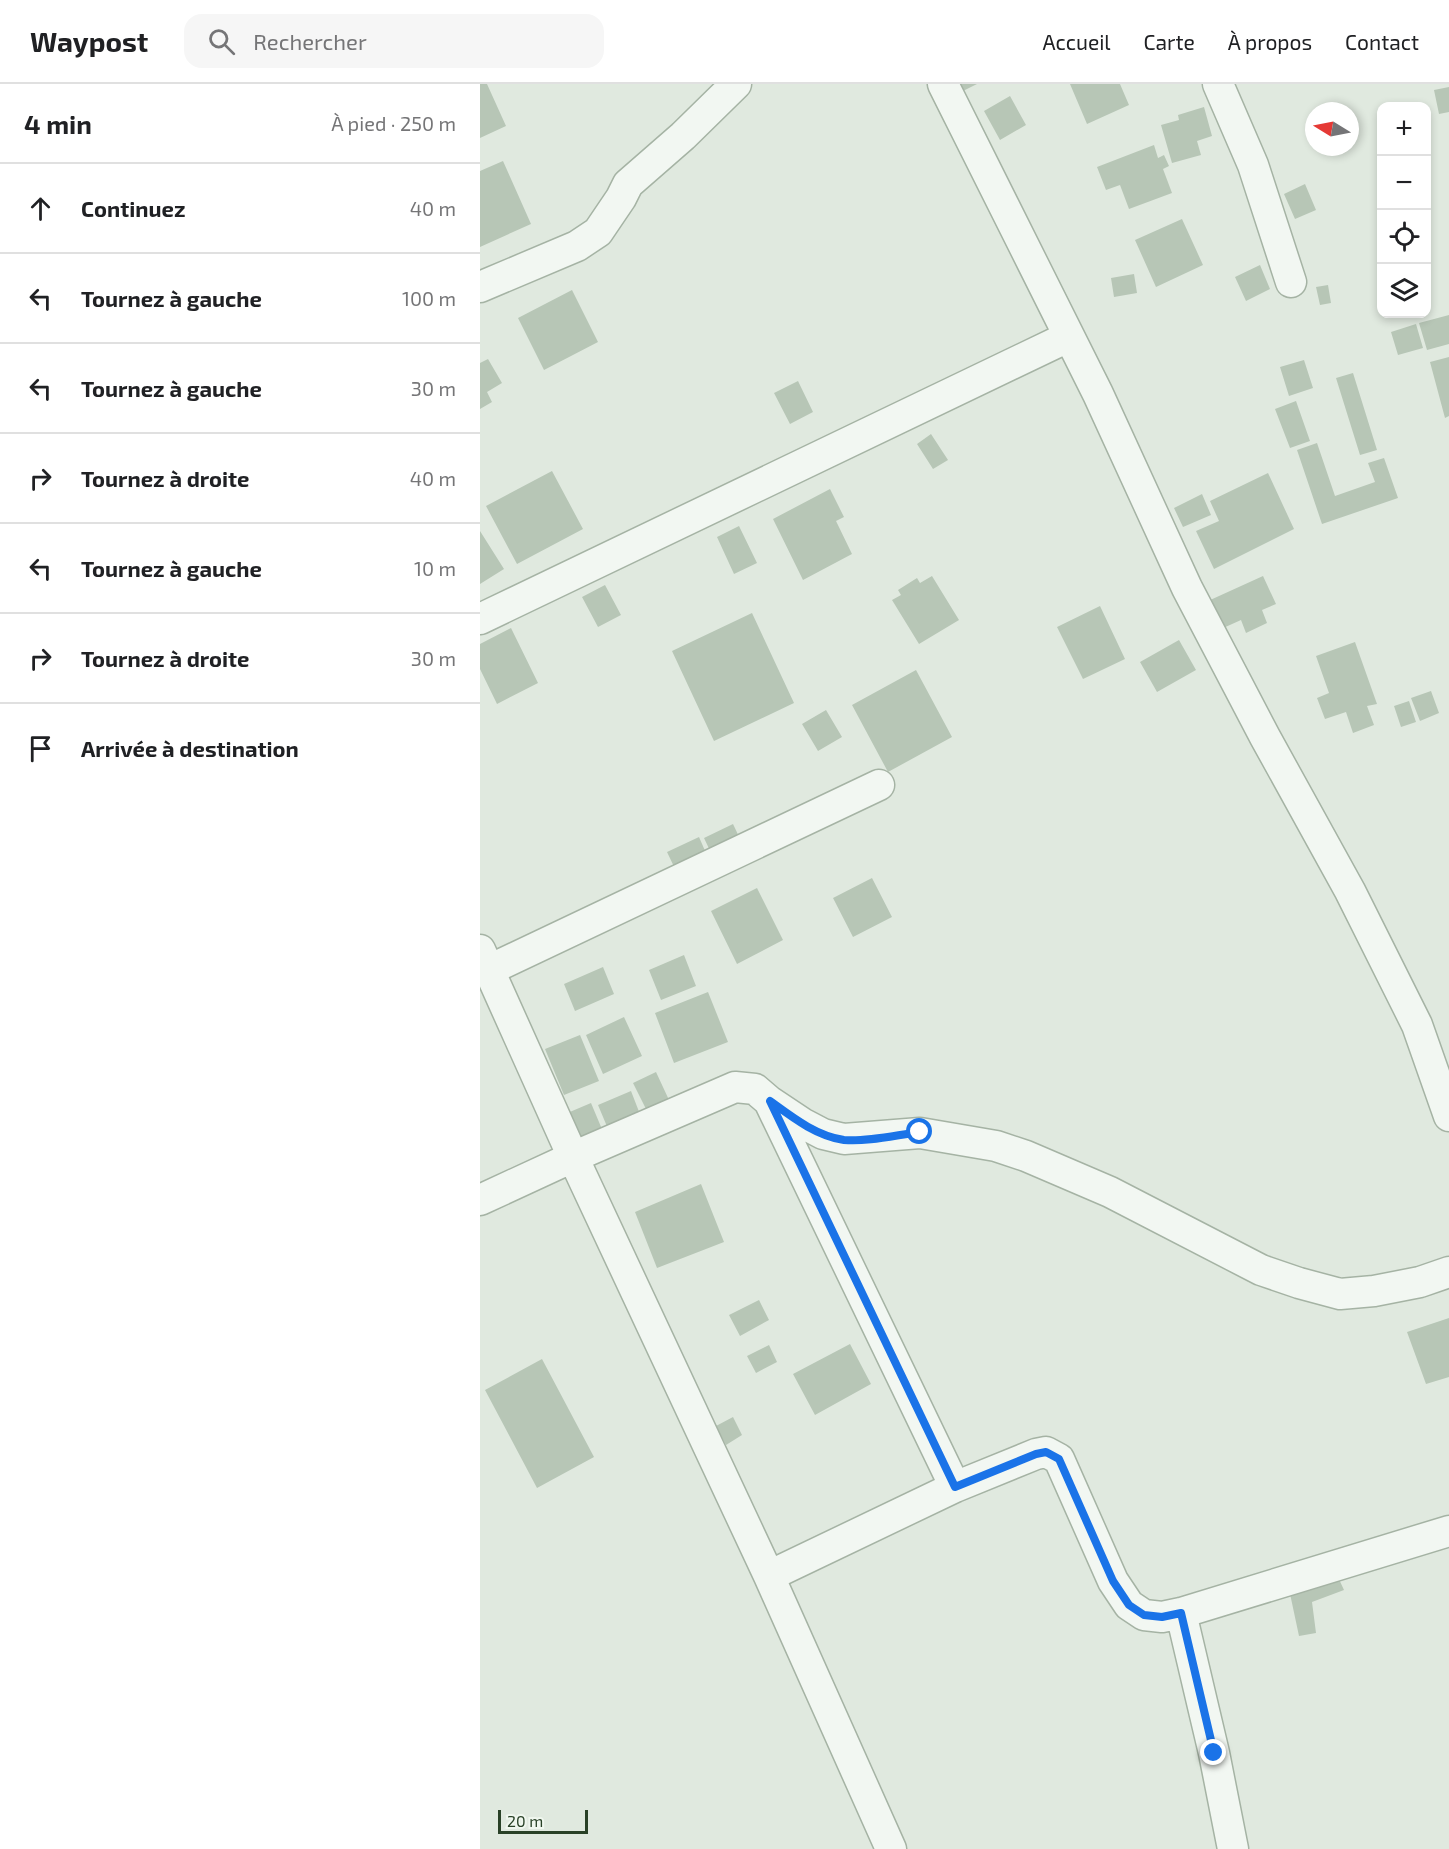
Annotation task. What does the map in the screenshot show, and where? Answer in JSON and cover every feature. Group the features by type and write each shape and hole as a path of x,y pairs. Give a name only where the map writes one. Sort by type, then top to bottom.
{"street":[{"path":"480,287 577,246 598,232 628,184 683,136 736,84"},
{"path":"943,84 1098,394 1187,588 1265,737 1350,891 1417,1025 1449,1116"},
{"path":"1218,84 1253,165 1291,282"},
{"path":"480,619 1068,337"},
{"path":"879,785 484,960 573,1157 769,1576 891,1849"},
{"path":"480,1200 735,1087 755,1089 802,1123 823,1134 844,1140 920,1132 996,1146 1026,1156 1110,1192 1261,1270 1340,1294 1374,1292 1420,1282 1449,1272"},
{"path":"770,1101 955,1487"},
{"path":"769,1576 955,1487 1046,1452 1059,1459 1113,1581 1129,1605 1144,1615 1162,1617 1181,1613 1449,1532"},
{"path":"1181,1613 1214,1753 1233,1849"}],"building":[{"path":"480,84 487,84 506,126 480,138"},
{"path":"955,84 977,84 959,93"},
{"path":"1070,84 1120,84 1129,105 1087,124"},
{"path":"1449,87 1449,112 1439,114 1434,90"},
{"path":"1010,96 1026,125 1000,140 984,111"},
{"path":"1204,107 1212,136 1197,141 1201,155 1172,163 1161,125 1179,120 1178,115"},
{"path":"1154,145 1158,158 1164,155 1169,166 1163,169 1172,193 1129,209 1120,185 1106,190 1097,167"},
{"path":"503,161 531,224 480,247 480,171"},
{"path":"1305,184 1316,210 1295,219 1284,194"},
{"path":"1182,219 1203,265 1156,287 1135,240"},
{"path":"1260,265 1270,289 1246,301 1235,277"},
{"path":"1134,274 1137,293 1114,297 1111,278"},
{"path":"1328,285 1331,303 1320,305 1316,287"},
{"path":"572,290 598,342 544,370 518,318"},
{"path":"1449,315 1449,344 1427,350 1419,323"},
{"path":"1416,324 1423,348 1398,355 1391,332"},
{"path":"1449,357 1449,416 1445,418 1430,362"},
{"path":"488,359 502,383 487,392 492,402 480,409 480,363"},
{"path":"1304,360 1313,388 1289,396 1280,367"},
{"path":"1353,373 1377,450 1360,455 1336,378"},
{"path":"798,381 813,412 790,424 774,393"},
{"path":"1296,401 1310,441 1290,448 1275,409"},
{"path":"931,434 948,460 933,469 917,444"},
{"path":"1317,443 1335,496 1375,482 1368,463 1384,458 1398,498 1322,524 1297,450"},
{"path":"552,471 583,529 517,564 486,506"},
{"path":"1268,473 1294,529 1214,569 1196,531 1219,521 1210,501"},
{"path":"830,489 844,517 836,521 852,554 803,580 773,519"},
{"path":"1202,494 1211,515 1183,527 1174,508"},
{"path":"739,526 757,563 734,574 717,537"},
{"path":"480,531 504,569 480,584"},
{"path":"932,576 959,620 919,644 892,600 901,595 898,590 917,578 920,583"},
{"path":"1263,576 1276,604 1262,610 1267,623 1246,633 1241,620 1221,629 1208,601"},
{"path":"605,585 621,615 598,627 582,597"},
{"path":"1100,606 1125,659 1083,679 1057,627"},
{"path":"752,613 794,703 714,741 672,651"},
{"path":"511,628 538,683 497,704 480,669 480,644"},
{"path":"1179,640 1196,670 1157,692 1140,662"},
{"path":"1355,642 1377,704 1367,706 1374,725 1353,733 1346,712 1325,719 1317,698 1329,693 1316,656"},
{"path":"916,670 952,737 888,772 852,705"},
{"path":"1431,691 1439,713 1420,721 1411,698"},
{"path":"1409,701 1416,722 1401,727 1394,706"},
{"path":"826,710 842,737 818,751 802,724"},
{"path":"733,824 742,843 713,857 704,838"},
{"path":"699,837 709,860 678,875 667,852"},
{"path":"872,878 892,917 853,937 833,898"},
{"path":"757,888 783,940 737,964 711,911"},
{"path":"684,955 696,986 661,1000 649,970"},
{"path":"603,967 614,994 575,1011 564,984"},
{"path":"708,992 728,1042 674,1063 655,1013"},
{"path":"624,1017 642,1056 603,1074 586,1035"},
{"path":"580,1035 599,1081 564,1095 545,1049"},
{"path":"656,1072 669,1100 647,1111 633,1083"},
{"path":"631,1091 643,1122 611,1136 598,1105"},
{"path":"591,1103 604,1134 578,1145 565,1114"},
{"path":"701,1184 724,1242 657,1268 635,1212"},
{"path":"759,1300 769,1320 740,1336 729,1315"},
{"path":"1449,1318 1449,1377 1426,1384 1407,1332"},
{"path":"850,1344 871,1384 815,1415 793,1374"},
{"path":"769,1345 777,1362 756,1373 747,1356"},
{"path":"542,1359 594,1457 537,1488 485,1390"},
{"path":"733,1417 742,1435 726,1445 716,1426"},
{"path":"1337,1575 1344,1590 1312,1602 1316,1633 1299,1636 1289,1589"}],"route":[{"path":"920,1132 844,1140 823,1134 802,1123 770,1101 955,1487 1036,1454 1046,1452 1059,1459 1113,1581 1129,1605 1144,1615 1162,1617 1181,1613 1214,1753"}]}
